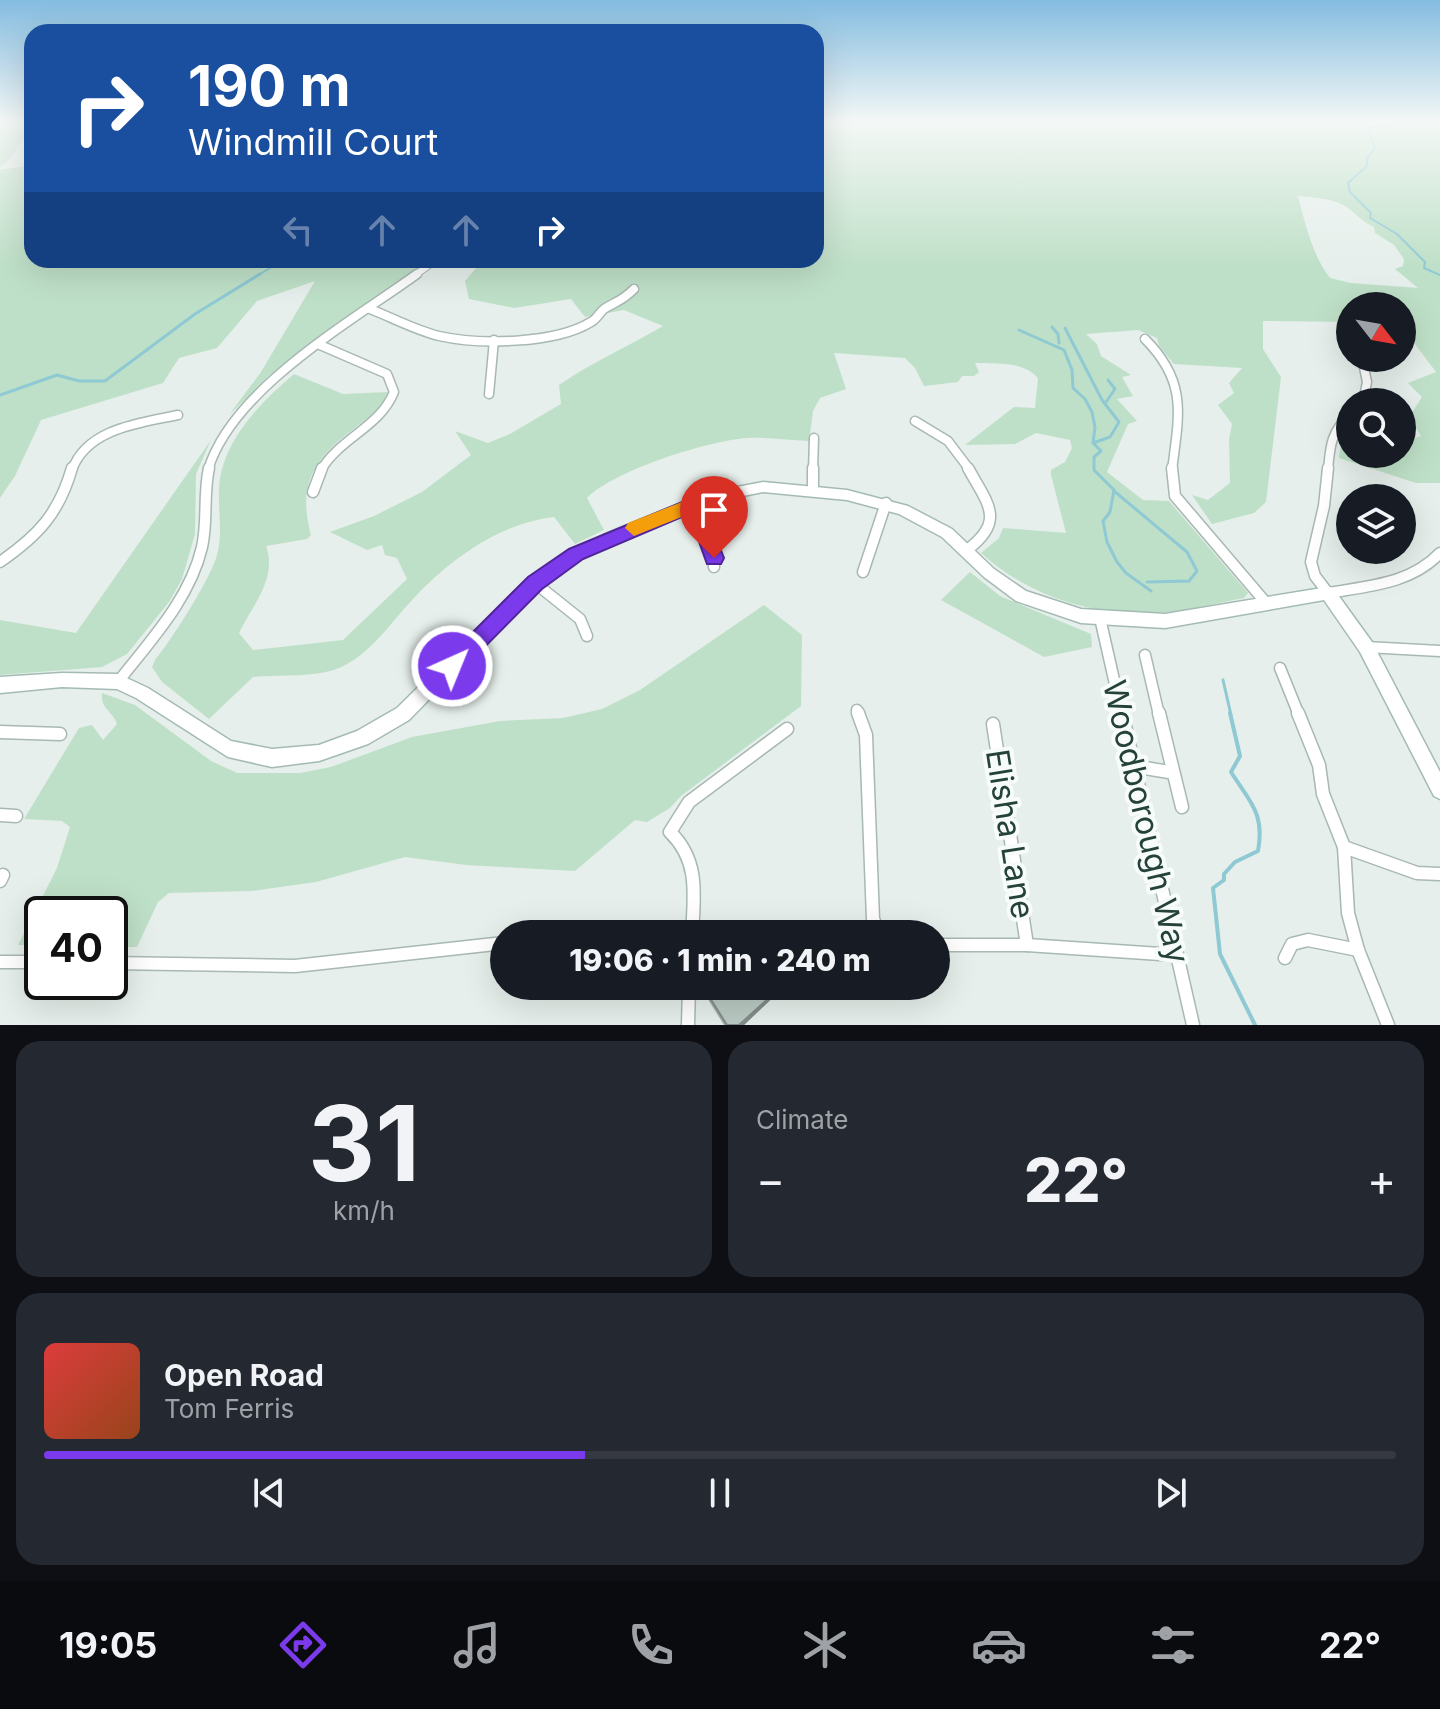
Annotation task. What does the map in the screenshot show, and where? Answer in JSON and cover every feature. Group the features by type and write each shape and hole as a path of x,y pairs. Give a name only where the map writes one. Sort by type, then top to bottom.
{"street":[{"path":"118,682 174,609 194,575 203,546 206,473 222,439 253,398 425,268"},
{"path":"370,309 441,336 494,340 546,336 577,329 596,321 604,309 620,303 634,289"},
{"path":"1145,339 1168,368 1178,392 1180,403 1171,478 1175,496 1267,604"},
{"path":"489,394 494,340"},
{"path":"313,492 327,459 346,439 386,409 394,392 387,374 320,345"},
{"path":"0,562 29,540 61,501 74,461 84,448 105,435 178,415"},
{"path":"915,421 945,435 957,448 969,464 988,507 992,524 987,534 967,550"},
{"path":"1336,430 1331,441 1324,506 1311,562 1315,576 1366,647 1440,790"},
{"path":"813,490 814,438"},
{"path":"0,685 62,680 118,682 164,706 207,738 239,753 285,758 319,753 362,738 403,714 535,583 576,554 687,507 742,489 774,487 813,490 886,503 947,533 989,573 1021,596 1054,609 1100,618 1165,621 1328,593 1422,571 1440,553"},
{"path":"863,572 886,503"},
{"path":"687,507 713,550 714,567"},
{"path":"535,583 580,619 587,636"},
{"name":"Woodborough Way","path":"1100,618 1193,1025"},
{"path":"1366,647 1439,652"},
{"path":"1145,655 1158,699 1169,772 1182,807"},
{"path":"1280,668 1319,765 1323,794 1344,847 1348,913 1358,950 1388,1025"},
{"path":"857,710 866,735 873,920"},
{"name":"Elisha Lane","path":"993,724 1027,945"},
{"path":"692,920 692,859 686,846 670,832 689,802 787,729"},
{"path":"0,732 60,734"},
{"path":"1133,766 1169,772"},
{"path":"0,815 16,816"},
{"path":"1344,847 1417,873 1440,874"},
{"path":"1285,958 1292,944 1308,940 1358,950"},
{"path":"128,963 295,966 490,945"},
{"path":"950,945 1027,945 1175,955"},
{"path":"0,962 24,962"},
{"path":"688,1025 689,1000"}],"green space":[{"path":"0,170 24,170 24,268 418,268 270,375 229,415 261,372 315,281 257,301 217,348 179,358 163,383 41,420 15,476 0,498"},
{"path":"824,170 1440,170 1440,483 1416,483 1370,468 1416,468 1416,438 1421,436 1416,428 1416,406 1422,397 1408,383 1436,372 1416,346 1416,292 1336,292 1336,322 1263,321 1263,349 1281,377 1266,502 1254,513 1212,524 1192,495 1208,500 1230,483 1229,440 1232,424 1218,405 1234,393 1229,383 1242,368 1174,364 1159,346 1157,338 1138,330 1086,334 1097,344 1101,356 1131,375 1122,377 1133,396 1117,399 1137,421 1128,424 1107,472 1143,500 1169,501 1248,593 1244,598 1158,613 1086,607 1063,601 1019,581 981,553 999,538 1003,528 1066,533 1051,470 1065,462 1072,448 1070,440 1036,433 1015,444 965,445 1014,407 1035,408 1038,378 1017,366 975,363 979,372 974,376 962,376 958,382 924,386 915,368 905,358 834,353 846,389 820,398 813,411 809,441 730,440 686,451 618,477 587,498 604,530 575,544 554,517 495,535 443,570 353,661 340,668 308,675 253,677 209,719 162,682 152,667 199,593 217,555 219,488 227,454 256,410 294,374 343,394 388,392 377,410 332,447 314,471 306,499 311,535 307,539 266,546 269,569 266,580 239,633 253,650 343,640 407,579 397,558 385,555 382,545 367,550 330,532 374,516 422,492 471,455 455,431 488,443 510,434 561,404 559,385 663,326 624,310 585,317 571,299 514,308 469,299 465,281 476,268 824,268","holes":["1298,196 1331,200 1343,205 1394,245 1404,259 1403,266 1395,269 1418,288 1351,283 1330,278 1314,250"]},
{"path":"211,440 196,474 195,534 182,579 169,602 127,654 102,667 0,675 0,620 76,633"},
{"path":"970,572 1000,596 1091,634 1092,647 1044,657 941,600"},
{"path":"764,605 802,635 801,706 681,796 670,808 647,822 635,820 575,871 466,865 405,857 316,882 253,891 169,893 158,902 137,947 128,947 128,896 43,896 57,868 70,827 62,821 24,819 79,728 92,725 103,740 117,724 103,703 102,693 135,705 211,761 237,773 300,773 331,767 412,737 500,721 563,718 602,709 640,690"}],"building":[{"path":"711,1000 767,1000 739,1025 727,1025"}],"waterway":[{"path":"1363,170 1348,183 1350,192 1371,213 1370,218 1397,234 1425,262 1424,268 1440,275"},
{"path":"257,276 270,268"},
{"path":"0,395 57,375 79,381 105,381 195,314 260,274"},
{"path":"1052,327 1058,334 1059,343"},
{"path":"1065,328 1102,400 1119,422 1110,437 1093,443"},
{"path":"1019,330 1064,350 1072,370 1073,388 1085,399 1092,412 1095,427 1093,443"},
{"path":"1106,402 1115,389 1108,380"},
{"path":"1093,443 1101,451 1094,457 1094,470 1114,490 1110,512 1103,521 1107,542 1126,573 1151,591"},
{"path":"1114,491 1187,552 1197,571 1189,581 1147,582"},
{"path":"1223,680 1231,715"},
{"path":"1230,713 1240,756 1231,772 1258,817 1260,838 1258,851 1235,862 1224,874 1224,880 1213,888 1220,954 1255,1025"}],"slow traffic":[{"path":"634,528 687,507 694,517"}],"route":[{"path":"452,666 514,602 551,570 576,554 625,532 687,507 707,537 714,558"}]}
